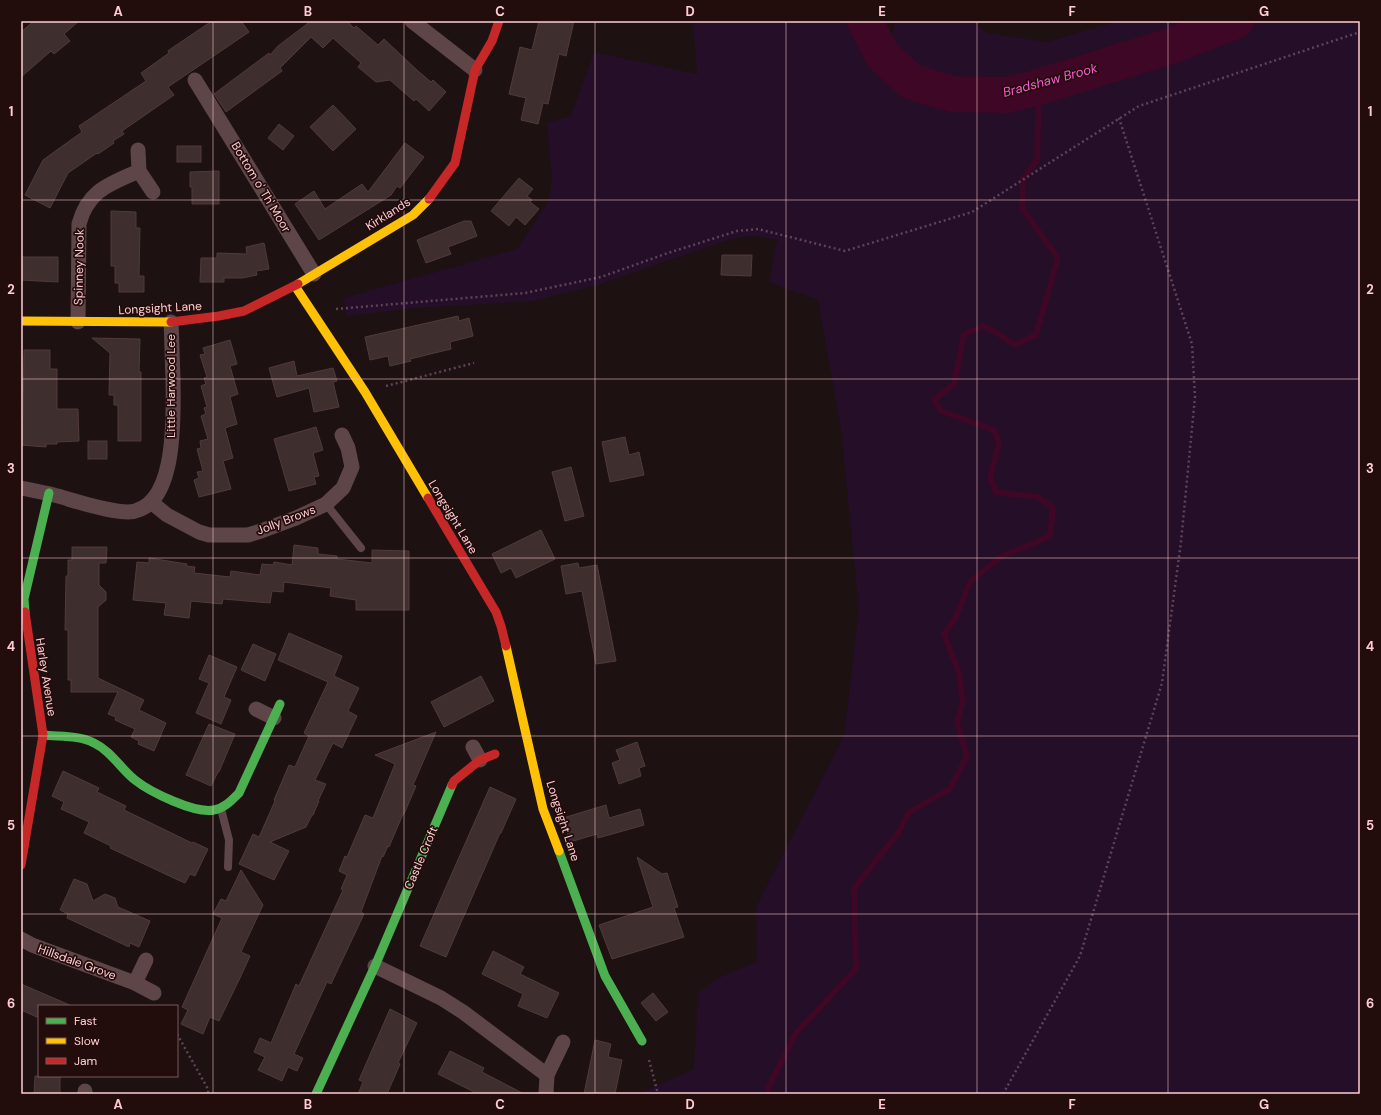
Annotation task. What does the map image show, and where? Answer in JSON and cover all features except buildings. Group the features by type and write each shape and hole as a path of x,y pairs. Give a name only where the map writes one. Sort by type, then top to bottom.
{"street":[{"path":"412,21 475,70"},
{"name":"Kirklands","path":"295,286 412,215 432,196 455,163 475,70 492,41 499,21"},
{"name":"Bottom o' Th' Moor","path":"194,80 205,103 314,274"},
{"path":"138,150 139,170 153,192"},
{"name":"Spinney Nook","path":"78,322 79,224 82,211 89,200 100,190 110,183 139,170"},
{"name":"Longsight Lane","path":"21,321 171,322 219,316 244,311 295,286 366,392 499,619 543,809 605,976 642,1041"},
{"name":"Little Harwood Lee","path":"151,502 161,487 168,469 172,440 173,408 171,322"},
{"name":"Jolly Brows","path":"151,502 167,515 199,532 209,535 248,535 261,531 296,518 326,504 343,488 352,467 348,448 342,435"},
{"path":"21,488 49,493 99,508 128,512 141,509 151,502"},
{"name":"Harley Avenue","path":"21,865 36,784 43,735 25,619 24,599 49,493"},
{"path":"43,735 89,740 97,744 146,789 194,810 206,812 231,802 239,793 277,711 256,709"},
{"name":"Castle Croft","path":"316,1094 375,966 454,781 476,753 495,754"},
{"path":"21,781 36,784"},
{"name":"Hillsdale Grove","path":"21,939 32,945 135,983 154,992"},
{"path":"135,983 146,960"},
{"path":"375,966 441,998 463,1012 546,1075"},
{"path":"546,1094 546,1075 563,1042"}],"lane":[{"path":"326,504 361,548"},
{"path":"220,807 229,840 228,867"}],"path":[{"path":"315,316 327,310 526,293 601,277 668,253 737,231 758,229 845,251 972,212 1139,106 1360,32"},
{"path":"1003,1094 1080,956 1162,683 1181,542 1195,396 1192,344 1119,118"},
{"path":"366,392 474,363"},
{"path":"178,1036 208,1089 208,1094"},
{"path":"642,1041 654,1074 658,1094"}],"shaded area":[{"path":"693,21 849,21 852,29 886,67 895,21 973,21 987,33 1047,42 1118,21 1360,21 1360,1094 638,1094 694,1069 698,994 718,979 757,962 756,907 844,736 859,610 841,429 818,300 769,282 777,240 756,236 736,238 598,285 533,301 417,308 346,316 344,298 517,249 548,202 552,180 547,123 571,116 594,52 697,74"}],"waterway":[{"name":"Bradshaw Brook","path":"865,21 883,56 912,82 953,94 1006,95 1039,87 1174,45 1236,21"},
{"path":"768,1094 768,1088 796,1033 856,969 854,888 899,832 909,812 950,789 967,756 957,723 963,701 959,673 944,634 956,617 970,582 1000,557 1035,543 1050,535 1053,508 1038,497 996,492 990,478 999,443 994,430 941,411 934,400 954,384 964,334 984,326 1014,345 1036,335 1058,258 1022,208 1023,178 1037,161 1039,87"}],"traffic: fast":[{"path":"25,612 24,599 49,493"},
{"path":"43,735 75,737 88,740 100,746 111,755 130,776 142,785 173,801 196,809 214,810 225,806 239,793 280,704"},
{"path":"316,1094 375,966 452,785"},
{"path":"559,851 605,976 642,1041"}],"traffic: slow":[{"path":"298,284 413,215 429,199"},
{"path":"295,286 365,392 428,498"},
{"path":"21,321 171,322"},
{"path":"506,646 543,809 559,851"}],"traffic: jam":[{"path":"429,199 455,163 475,70 492,41 499,21"},
{"path":"171,322 219,316 244,311 298,284"},
{"path":"428,498 496,612 506,646"},
{"path":"21,865 43,735 25,612"},
{"path":"452,785 454,781 480,760 495,754"}]}
